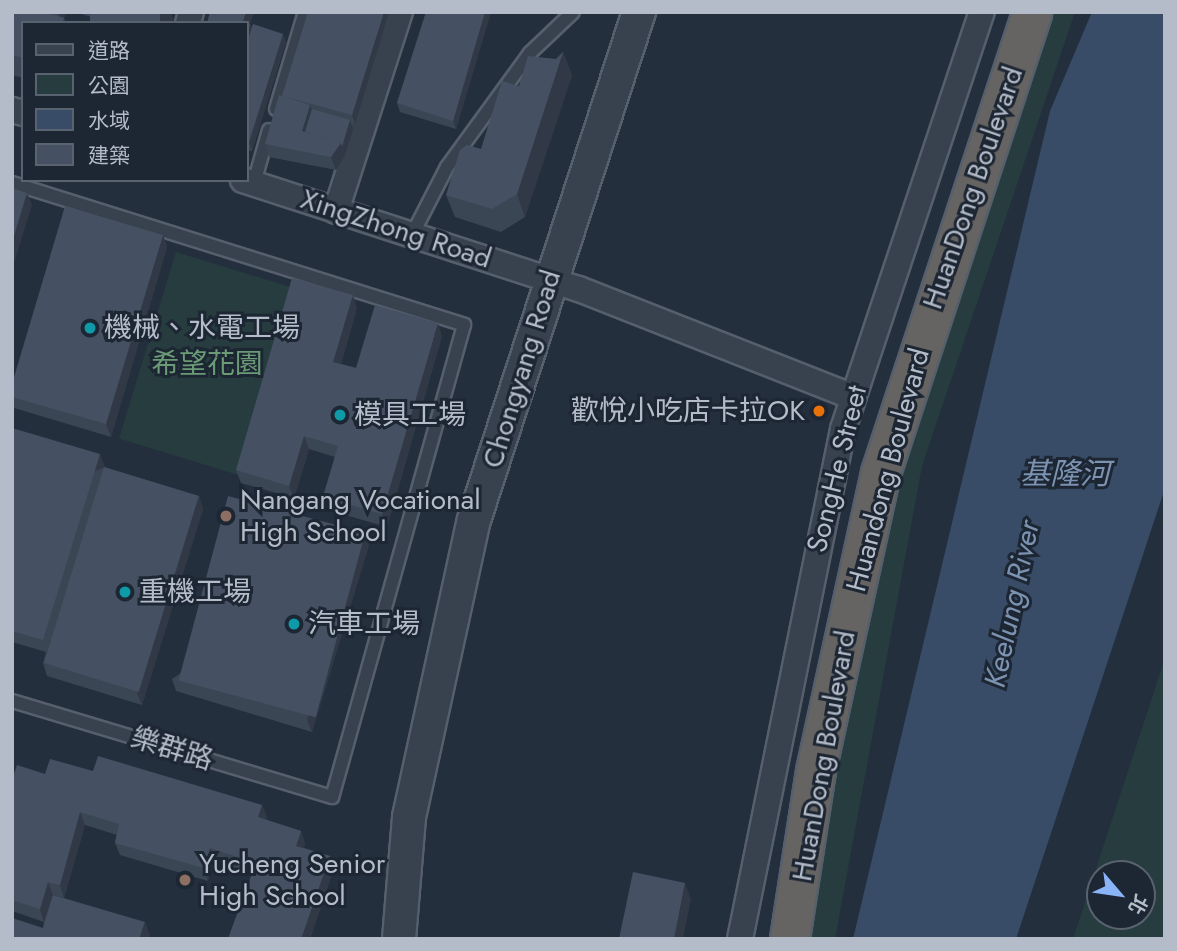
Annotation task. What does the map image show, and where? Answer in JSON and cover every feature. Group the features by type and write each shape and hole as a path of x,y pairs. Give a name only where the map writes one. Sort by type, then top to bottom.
{"highway":[{"name":"Huandong Boulevard","path":"790,939 816,771 881,473 1033,12"}],"street":[{"path":"337,211 400,12"},
{"name":"Chongyang Road","path":"399,939 409,817 434,691 474,520 549,278 639,12"},
{"name":"SongHe Street","path":"740,939 809,578 853,397 982,12"},
{"name":"XingZhong Road","path":"248,182 549,278 853,397"}],"lane":[{"path":"248,182 305,12"},
{"path":"412,235 447,167 530,53 573,12"},
{"name":"樂群路","path":"12,184 464,325 332,797 12,702"}],"green space":[{"path":"1034,12 1075,12 922,466 835,939 797,939 872,525"},
{"name":"希望花園","path":"176,252 296,289 239,475 119,438"},
{"path":"1165,658 1165,939 1073,939 1086,899 1086,930 1156,930 1156,860 1099,860"}],"water":[{"name":"基隆河","path":"1092,12 1165,12 1165,488 1016,939 853,939 1050,111"}],"building":[{"path":"12,12 45,12 64,18 63,21 21,21 21,57 12,55"},
{"path":"90,12 160,12 160,21 90,21"},
{"path":"210,12 246,12 243,21 208,21"},
{"path":"308,12 384,12 352,115 282,96"},
{"path":"426,12 485,12 453,121 397,103"},
{"path":"253,24 283,34 249,142 248,142 248,40"},
{"path":"563,52 517,194 492,209 446,195 460,150 467,145 481,149 502,81 519,86 528,56 556,59"},
{"path":"279,95 310,105 302,131 341,143 331,157 265,144"},
{"path":"312,109 350,120 342,147 341,143 305,132"},
{"path":"12,188 27,193 12,243"},
{"name":"機械、水電工場","path":"65,206 163,235 106,424 12,397 12,384"},
{"name":"模具工場","path":"292,278 353,295 333,362 356,368 375,305 438,323 382,514 323,497 338,446 304,436 289,486 236,470"},
{"path":"12,428 100,454 43,640 12,631"},
{"name":"重機工場","path":"104,467 199,496 139,692 44,663"},
{"name":"汽車工場","path":"228,496 365,533 316,717 179,680"},
{"path":"98,756 262,805 258,817 301,831 296,846 330,856 301,939 228,939 256,863 210,848 204,868 115,843 119,824 80,812 60,885 48,882 40,909 12,900 12,780 17,765 45,774 50,759 93,771"},
{"path":"633,872 685,883 674,939 619,939"},
{"path":"53,895 145,922 139,939 12,939 12,918 43,928"}],"place":[{"name":"機械、水電工場","path":"90,328"},
{"name":"歡悅小吃店卡拉OK","path":"819,411"},
{"name":"模具工場","path":"340,415"},
{"name":"Nangang Vocational High School","path":"226,516"},
{"name":"重機工場","path":"125,592"},
{"name":"汽車工場","path":"294,624"},
{"name":"Yucheng Senior High School","path":"185,880"}],"water label":[{"name":"Keelung River","path":"1012,604"}]}
